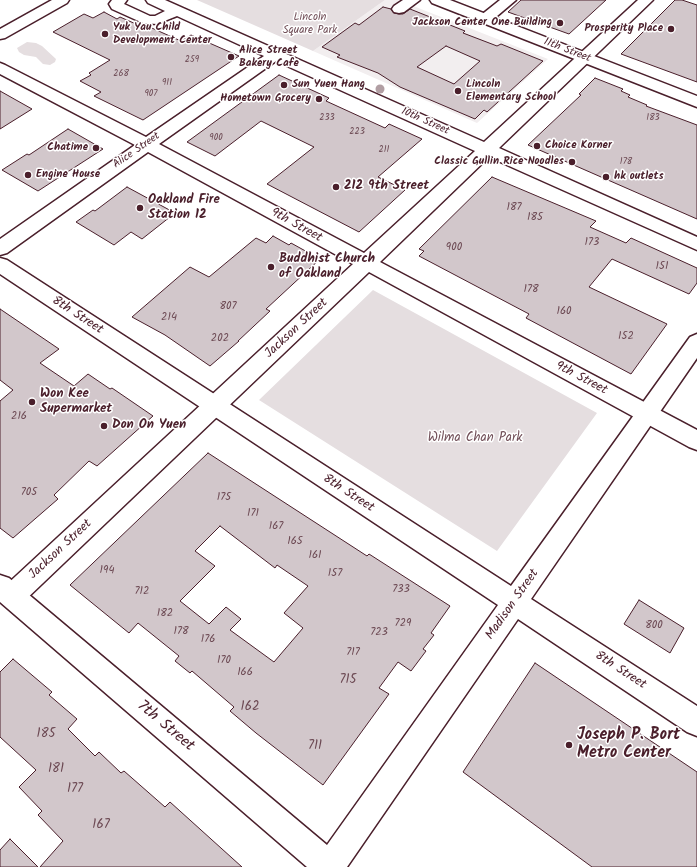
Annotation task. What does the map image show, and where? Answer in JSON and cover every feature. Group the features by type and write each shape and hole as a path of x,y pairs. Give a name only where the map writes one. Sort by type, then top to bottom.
{"street":[{"path":"0,35 62,0"},
{"path":"120,0 116,4 117,6 148,20 158,20 176,10"},
{"name":"10th Street","path":"153,0 697,244"},
{"path":"399,9 413,0"},
{"name":"11th Street","path":"437,0 697,102"},
{"path":"485,19 509,0"},
{"name":"Jackson Street","path":"4,597 215,406 646,0"},
{"name":"Alice Street","path":"0,248 275,55"},
{"name":"9th Street","path":"0,68 147,145 697,441"},
{"name":"8th Street","path":"0,265 697,722"},
{"name":"Madison Street","path":"329,867 697,342"},
{"name":"7th Street","path":"4,597 329,867"}],"shaded area":[{"name":"Lincoln Elementary School","path":"385,0 398,0 548,59 477,123 313,51"}],"green space":[{"name":"Lincoln Square Park","path":"197,0 385,0 313,51"},
{"path":"27,42 36,43 42,46 56,59 55,62 50,65 43,64 36,57 24,55 19,52 17,48"},
{"name":"Wilma Chan Park","path":"373,290 597,413 497,551 259,400"}],"building":[{"name":"Jackson Center One Building","path":"521,0 606,0 569,34 508,12"},
{"name":"Prosperity Place","path":"675,0 682,0 697,5 697,82 621,54"},
{"name":"Lincoln Elementary School","path":"383,7 391,9 394,13 399,14 403,14 410,9 465,31 463,33 497,46 501,44 543,61 487,112 484,110 475,119 400,87 378,73 337,57 340,55 322,47 355,23 359,25","holes":["446,46 480,61 454,84 417,67"]},
{"path":"104,12 117,19 120,17 136,24 138,22 181,41 191,35 239,56 143,120 94,96 101,92 80,81 91,75 89,73 110,60 53,32 84,14 93,18"},
{"path":"279,75 329,98 326,101 385,128 389,124 422,139 378,177 405,190 359,232 267,184 314,147 261,121 215,156 187,142"},
{"path":"595,78 623,89 621,91 630,95 628,97 647,105 646,106 697,125 697,219 528,145 581,95 579,94"},
{"path":"0,91 32,109 0,129"},
{"path":"68,129 103,149 38,191 2,170 27,154 29,155"},
{"path":"492,177 596,221 590,227 626,243 631,238 697,268 697,283 689,294 612,259 589,287 667,324 631,374 526,318 529,314 419,256 424,251 419,249"},
{"name":"Oakland Fire Station 12","path":"127,187 175,213 142,239 131,232 114,245 76,222 93,210 95,211"},
{"path":"273,236 289,245 291,243 320,259 266,309 270,311 210,366 165,335 132,317 190,267 209,277 256,238 266,243"},
{"path":"0,309 59,349 40,363 74,386 88,374 110,389 112,388 153,416 97,466 89,461 54,495 58,499 13,538 0,528 0,401 13,390 0,380"},
{"path":"208,453 367,556 369,554 450,606 431,633 434,635 423,649 426,651 411,671 398,662 379,688 389,694 323,785 230,711 234,707 192,671 190,673 175,661 179,656 138,623 129,633 70,585","holes":["220,526 275,568 277,565 308,586 284,613 303,628 274,662 230,630 241,619 226,607 209,624 180,601 215,566 195,551"]},
{"path":"639,600 684,628 670,653 624,624"},
{"path":"13,659 52,692 49,695 77,719 68,729 95,756 99,752 121,773 124,771 165,807 170,802 242,867 40,867 63,841 38,815 42,811 19,787 36,770 0,737 0,672"},
{"name":"Joseph P. Bort Metro Center","path":"535,663 697,772 697,867 592,867 463,772"},
{"path":"10,839 38,867 0,867 0,850"}],"place":[{"name":"Jackson Center One Building","path":"560,23"},
{"name":"Prosperity Place","path":"671,29"},
{"name":"Yuk Yau Child Development Center","path":"105,34"},
{"name":"Alice Street Bakery Cafe","path":"231,57"},
{"name":"Sun Yuen Hang","path":"284,85"},
{"name":"Lincoln Elementary School","path":"458,91"},
{"name":"Hometown Grocery","path":"319,99"},
{"name":"Choice Korner","path":"537,146"},
{"name":"Chatime","path":"96,148"},
{"name":"Classic Gullin Rice Noodles","path":"572,162"},
{"name":"Engine House","path":"28,175"},
{"name":"hk outlets","path":"606,177"},
{"name":"212 9th Street","path":"336,187"},
{"name":"Oakland Fire Station 12","path":"140,208"},
{"name":"Buddhist Church of Oakland","path":"271,267"},
{"name":"Won Kee Supermarket","path":"32,402"},
{"name":"Don On Yuen","path":"104,426"},
{"name":"Joseph P. Bort Metro Center","path":"569,745"}]}
